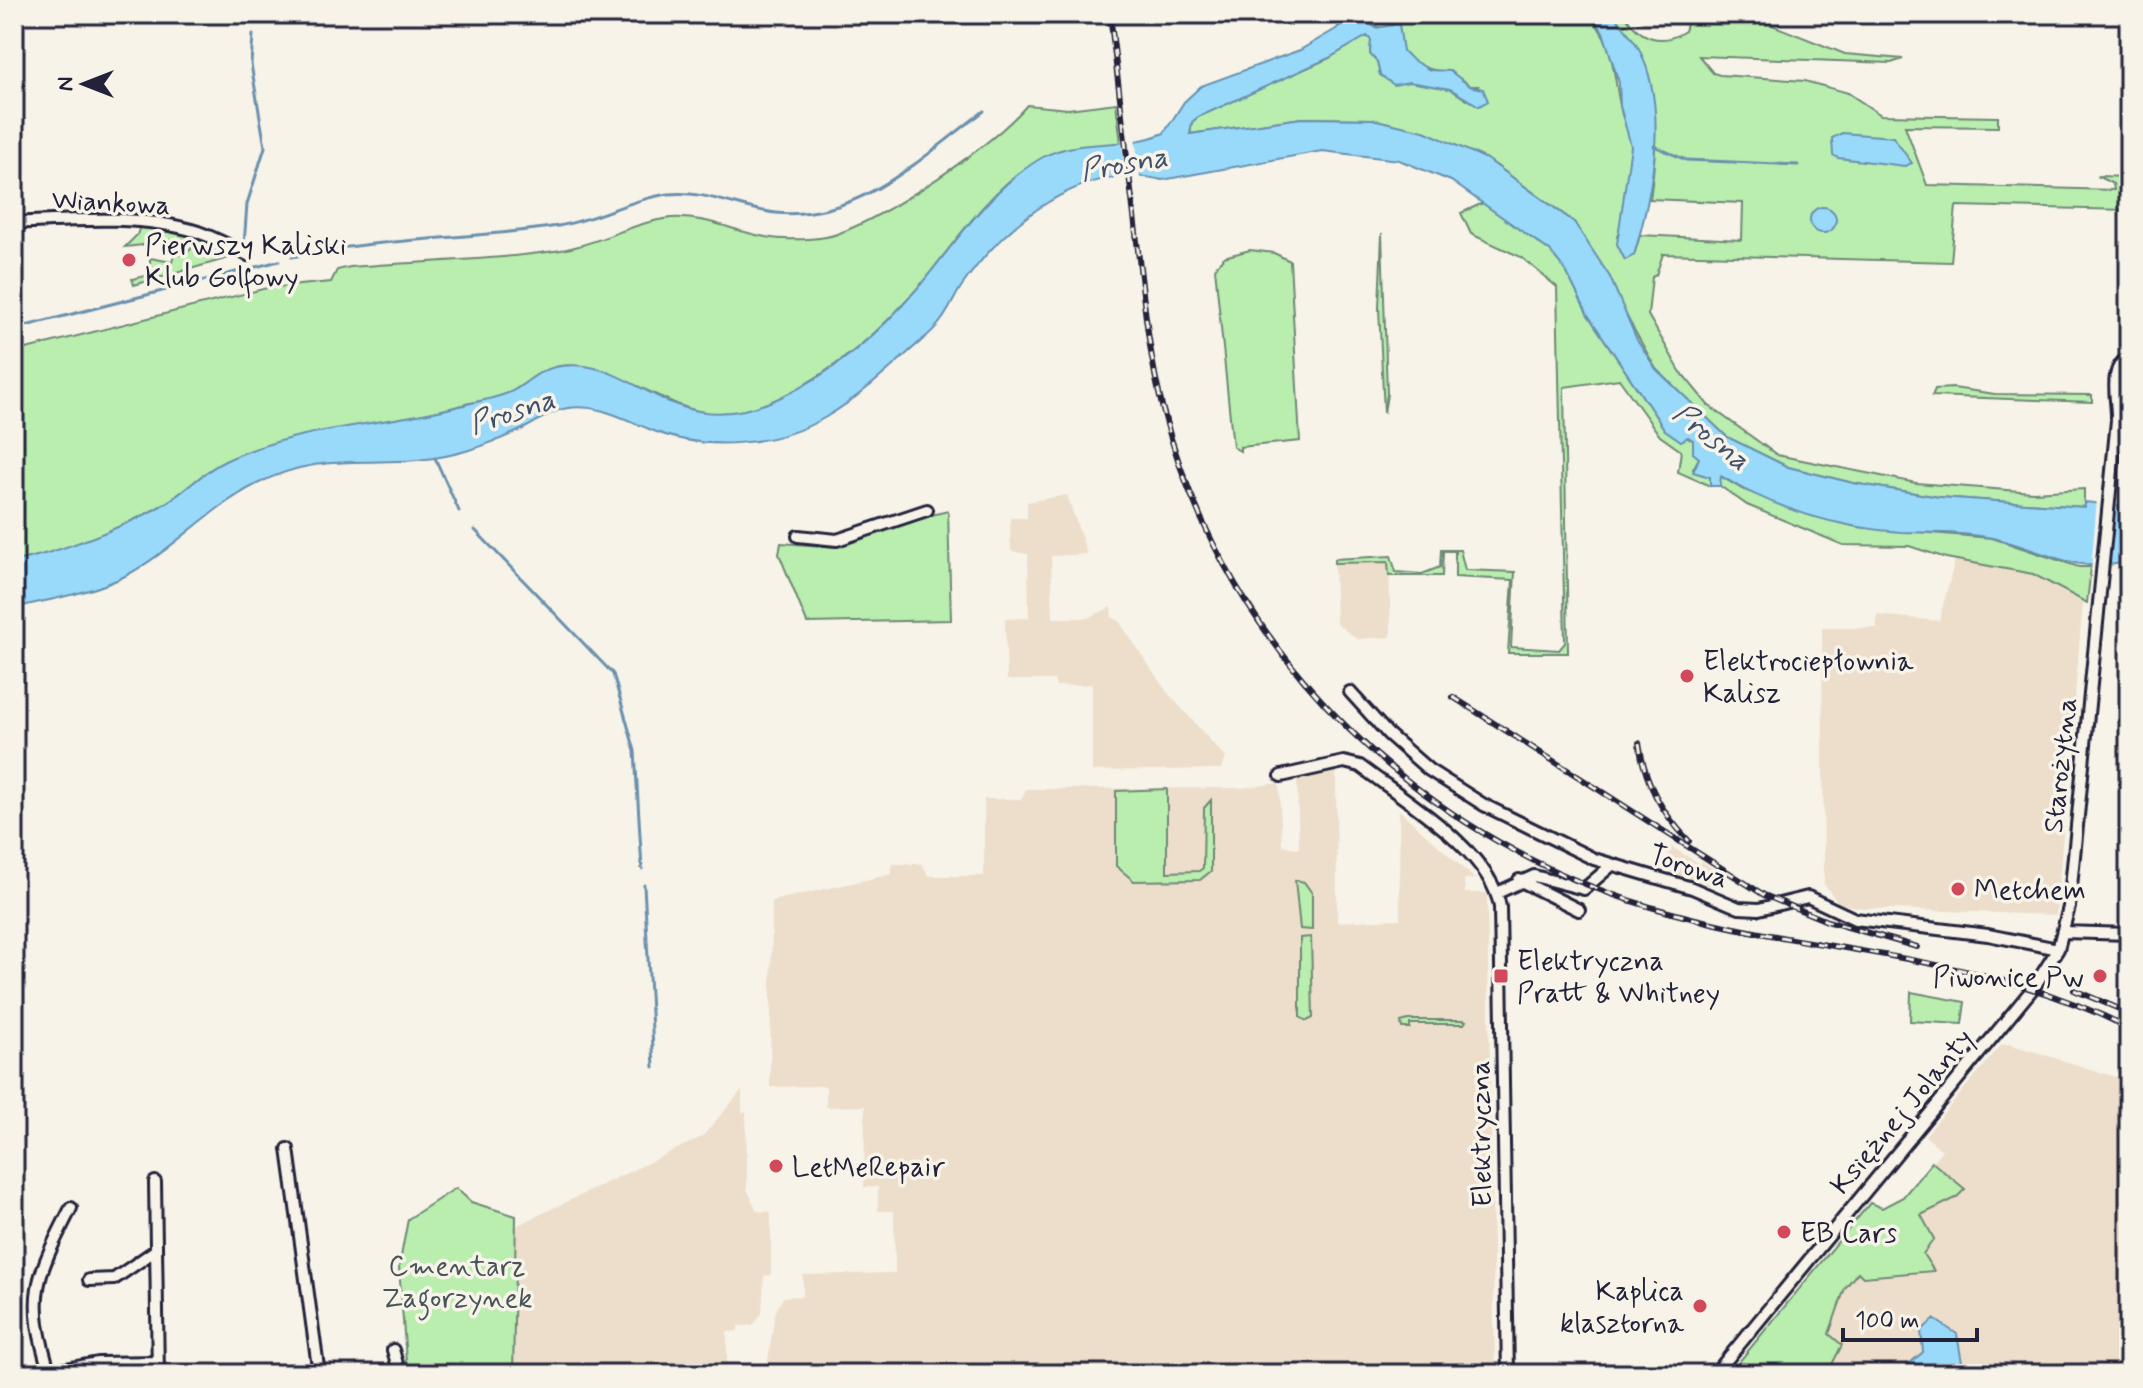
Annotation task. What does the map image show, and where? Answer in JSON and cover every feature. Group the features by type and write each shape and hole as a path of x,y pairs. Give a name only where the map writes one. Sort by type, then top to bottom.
{"street":[{"name":"Wiankowa","path":"14,223 94,220 175,227 204,234 248,255"},
{"path":"2117,420 2115,370 2129,357"},
{"path":"2117,389 2129,400 2117,420"},
{"name":"Starożytna","path":"2058,949 2064,932 2117,420"},
{"path":"798,536 837,540 927,510"},
{"name":"Torowa","path":"1350,692 1408,753 1453,786 1559,845 1612,865 1692,888 1739,908 1759,909 1808,897 1855,919 1988,935 2058,949"},
{"path":"1281,776 1344,762 1360,766 1456,840 1487,875 1497,893 1519,880 1534,876 1584,889 1612,865"},
{"path":"1519,880 1579,910"},
{"name":"Elektryczna","path":"1497,893 1500,907 1508,1374"},
{"path":"2064,932 2129,934"},
{"name":"Księżnej Jolanty","path":"1715,1374 2034,987 2058,949"},
{"path":"288,1149 319,1374"},
{"path":"71,1208 39,1272 36,1287 43,1351 50,1373 98,1363 158,1368 155,1182"},
{"path":"89,1280 114,1279 156,1250"},
{"path":"393,1350 400,1374"}],"shaded area":[{"path":"1067,495 1087,554 1051,556 1053,618 1088,618 1111,607 1112,617 1118,620 1167,692 1226,758 1221,769 1092,771 1092,684 1056,686 1054,680 1007,680 1005,619 1029,618 1028,554 1011,551 1010,518 1027,518 1027,502"},
{"path":"1955,560 2033,574 2083,601 2056,915 1862,908 1838,903 1824,884 1822,628 1877,628 1877,615 1939,621"},
{"path":"1389,562 1391,637 1357,639 1336,623 1334,563"},
{"path":"1336,771 1337,922 1400,919 1399,810 1475,879 1464,879 1465,893 1487,893 1495,1374 766,1374 775,1313 783,1297 803,1296 803,1275 895,1273 894,1211 878,1211 878,1187 864,1187 865,1106 826,1107 826,1086 770,1087 772,901 892,874 892,864 922,864 929,876 984,876 984,799 1022,799 1026,789 1242,788 1279,783 1282,845 1299,849 1297,781"},
{"path":"1670,846 1700,864 1702,861 1724,877 1713,886 1672,875 1667,862"},
{"path":"2009,1044 2129,1081 2129,1374 1827,1374 1842,1345 1829,1335 1845,1288 1859,1272 1863,1277 1933,1271 1923,1254 1934,1239 1921,1215 1956,1198 1964,1189 1932,1162 1942,1150 1925,1136 2001,1045"},
{"path":"742,1090 742,1112 746,1112 747,1189 757,1211 771,1212 771,1275 764,1276 762,1313 753,1325 738,1326 738,1331 727,1332 727,1374 513,1374 516,1226 702,1137"}],"green space":[{"path":"1376,14 1586,14 1596,23 1608,46 1630,140 1628,177 1617,237 1634,255 1640,235 1742,240 1743,203 1650,199 1655,148 1652,94 1640,56 1613,14 1625,14 1636,29 1659,39 1685,31 1690,14 1770,14 1767,23 1845,54 1903,59 1891,63 1699,56 1713,73 1805,81 1848,93 1881,115 1998,117 1998,127 1905,126 1927,185 2114,190 2113,184 2097,176 2129,177 2129,210 1956,206 1951,262 1663,254 1656,275 1652,277 1648,315 1680,371 1708,405 1777,455 1916,483 2033,492 2084,489 2084,507 1939,497 1853,483 1788,467 1727,437 1656,369 1574,222 1487,159 1424,132 1372,119 1302,118 1190,134 1192,122 1198,117 1329,58 1367,35 1371,40 1370,54 1377,62 1380,75 1450,89 1467,100 1478,86 1470,86 1453,76 1410,60 1402,50 1394,23 1382,28 1369,24"},
{"name":"Pierwszy Kaliski Klub Golfowy","path":"1116,103 1121,143 1051,158 1016,176 987,203 892,316 840,361 782,397 754,408 709,413 689,409 604,373 577,366 554,367 497,397 257,449 220,464 167,502 134,520 92,538 14,561 14,352 267,288 331,282 337,270 350,267 535,254 589,243 643,224 671,218 700,220 770,238 832,236 884,212 938,178 1011,122 1027,105 1068,109"},
{"path":"1483,203 1550,251 1566,271 1588,315 1665,430 1693,440 1699,458 1693,469 1710,477 1710,486 1678,472 1681,451 1660,436 1619,379 1564,387 1568,653 1508,653 1513,580 1455,577 1455,551 1443,551 1442,576 1389,576 1388,562 1334,563 1334,559 1391,556 1396,572 1422,574 1440,567 1441,550 1460,550 1465,570 1515,572 1511,647 1559,650 1565,643 1557,287 1521,257 1471,234 1461,213"},
{"path":"140,226 187,232 190,237 182,248 176,249 178,242 154,238 152,244 125,247 137,235"},
{"path":"1382,233 1387,394 1384,413 1379,308"},
{"path":"198,234 236,256 134,285 132,279 150,275 150,258 172,262 174,255 190,250"},
{"path":"1250,250 1274,253 1290,261 1300,441 1240,447 1240,451 1233,447 1215,268 1224,257"},
{"path":"1953,388 1995,394 2092,395 2092,402 1932,396 1935,389"},
{"path":"1720,476 1742,489 1812,516 1857,527 1992,538 2079,567 2091,567 2087,603 2033,574 1946,558 1909,546 1843,545 1747,505 1720,486"},
{"path":"948,511 951,620 807,623 779,554 781,543 837,547 907,521"},
{"path":"1167,789 1167,872 1199,871 1203,868 1204,808 1211,800 1211,871 1200,880 1134,881 1116,866 1116,791"},
{"path":"1295,880 1304,882 1312,893 1312,930 1300,929"},
{"path":"1311,937 1313,1018 1307,1021 1300,1017 1300,938"},
{"path":"1911,992 1965,1002 1962,1024 1910,1021"},
{"path":"1466,1021 1464,1024 1410,1024 1410,1028 1402,1028 1401,1022"},
{"path":"1932,1162 1965,1189 1956,1198 1921,1215 1934,1239 1923,1254 1934,1271 1863,1277 1858,1272 1845,1288 1829,1334 1842,1345 1827,1374 1729,1374 1870,1203 1882,1208 1903,1197"},
{"name":"Cmentarz Zagorzynek","path":"456,1188 471,1202 516,1216 513,1374 407,1374 399,1267 408,1219"}],"water":[{"name":"Prosna","path":"1351,14 1376,14 1370,24 1376,28 1399,24 1403,51 1411,59 1430,70 1450,71 1470,86 1483,89 1488,101 1479,106 1450,89 1409,82 1394,85 1380,75 1377,62 1370,54 1371,40 1367,36 1329,58 1198,117 1192,122 1190,134 1302,118 1372,119 1424,131 1487,159 1574,222 1610,277 1637,340 1656,369 1727,437 1788,467 1853,483 1939,497 2084,507 2086,502 2117,506 2129,512 2129,561 2111,565 2077,563 1982,536 1854,526 1785,507 1721,476 1720,486 1710,486 1710,477 1693,472 1699,458 1693,453 1693,440 1688,437 1681,441 1665,430 1588,315 1566,271 1550,251 1451,181 1399,160 1322,151 1162,180 1132,176 1102,180 1074,189 1047,203 999,241 961,287 938,325 882,376 826,417 784,435 739,443 692,441 600,410 579,407 561,409 501,439 445,456 302,467 279,474 238,495 127,575 86,591 14,608 14,561 72,545 118,527 172,499 225,461 282,440 431,413 497,397 555,367 583,366 608,372 681,406 709,412 741,411 779,398 819,376 873,334 921,284 976,215 1025,169 1043,157 1072,147 1134,141 1164,133 1184,102 1201,86 1300,50 1336,29"},
{"path":"1586,14 1613,14 1627,31 1639,49 1653,98 1654,152 1647,206 1634,255 1625,260 1617,244 1631,146 1620,106 1619,83 1603,32 1595,19"},
{"path":"1842,133 1893,137 1912,163 1905,166 1838,158 1833,155 1832,138"},
{"path":"1823,207 1832,211 1836,220 1832,229 1823,233 1814,229 1810,220 1814,211"},
{"path":"1934,1319 1957,1334 1964,1374 1897,1374 1923,1352 1921,1331"}],"pier":[{"path":"1135,136 1140,179 1126,181 1121,139"},
{"path":"2097,499 2117,502 2110,571 2091,571"}],"waterway":[{"path":"251,14 252,20"},
{"path":"244,245 247,204 265,147 251,64 253,35"},
{"path":"292,257 391,242 558,226 669,194 710,197 776,213 806,213 835,207 862,196 913,166 984,111"},
{"path":"1654,146 1686,160 1798,165"},
{"path":"14,329 279,261"},
{"path":"435,458 459,511"},
{"path":"475,530 613,674 635,751 642,869"},
{"path":"644,885 654,1067"}],"railway":[{"path":"1110,14 1153,366 1163,410 1193,500 1235,584 1288,661 1350,730 1420,790 1498,842 1582,883 1672,913 1731,927 1903,958 2016,984 2072,1003 2129,1028"},
{"path":"1453,697 1764,895 1827,921 1917,947"},
{"path":"1639,743 1645,771 1656,796 1689,841"},
{"path":"2074,990 2129,1013"}],"place":[{"name":"Pierwszy Kaliski Klub Golfowy","path":"129,260"},
{"name":"Elektrociepłownia Kalisz","path":"1687,676"},
{"name":"Metchem","path":"1958,889"},
{"name":"Elektryczna Pratt & Whitney","path":"1501,976"},
{"name":"Piwonice Pw","path":"2100,976"},
{"name":"LetMeRepair","path":"776,1166"},
{"name":"EB Cars","path":"1784,1232"},
{"name":"Kaplica klasztorna","path":"1700,1306"}]}
